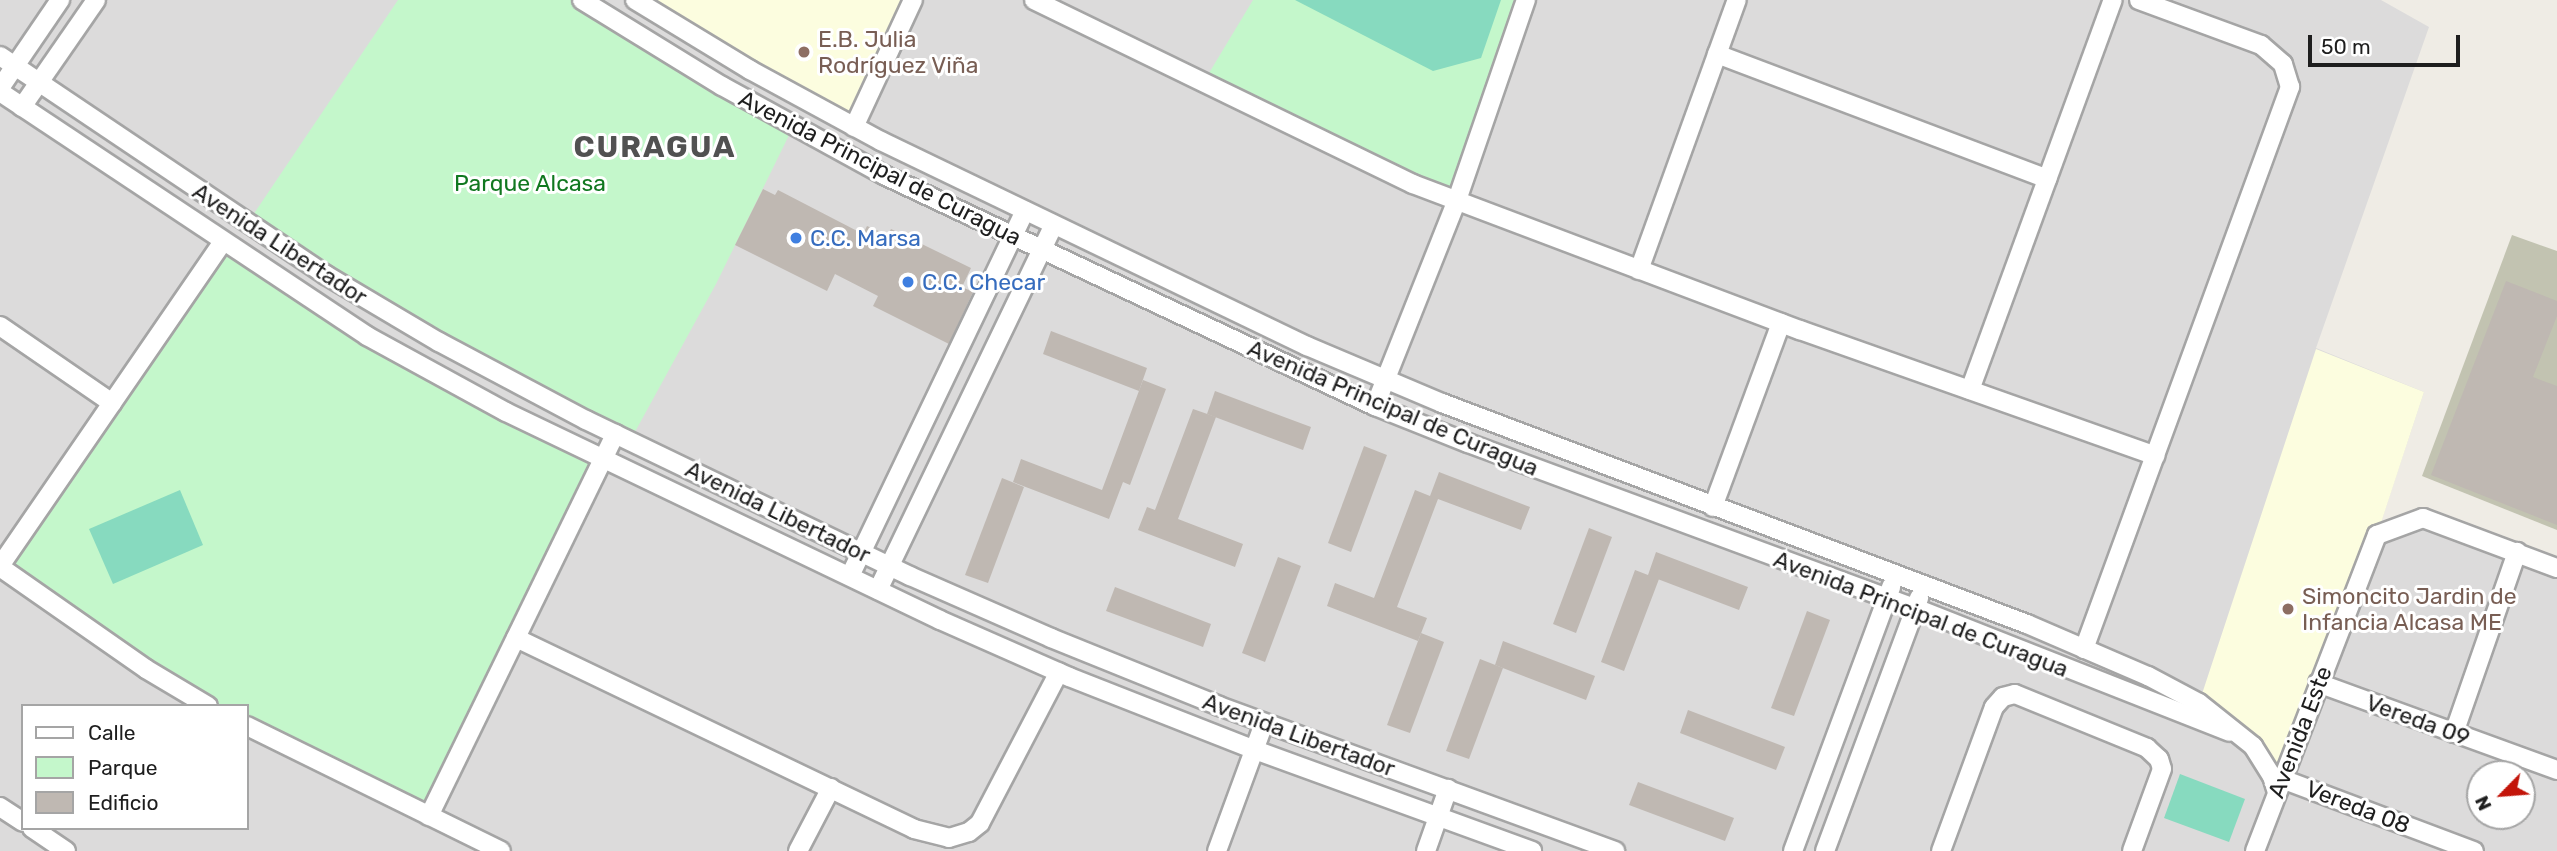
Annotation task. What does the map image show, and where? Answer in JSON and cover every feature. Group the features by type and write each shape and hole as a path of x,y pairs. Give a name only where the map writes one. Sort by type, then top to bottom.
{"street":[{"path":"0,90 7,61 60,0"},
{"path":"22,107 96,0"},
{"name":"Avenida Principal de Curagua","path":"582,0 787,124 884,175 1376,406 1468,443 1915,608 2195,722 2240,736"},
{"name":"Avenida Principal de Curagua","path":"635,0 750,70 854,127 1054,225 1386,381 1713,507 1896,574 2084,649 2174,689 2199,703 2240,736 2264,760 2279,785"},
{"path":"854,127 914,0"},
{"path":"1034,0 1358,160 1781,323 2155,456"},
{"path":"1376,406 1457,200 1526,0"},
{"path":"1639,270 1737,0"},
{"path":"1970,390 2113,0"},
{"path":"2084,649 2290,88 2283,64 2261,45 2139,0"},
{"path":"1717,54 2047,179"},
{"name":"Avenida Libertador","path":"7,61 247,224 367,300 535,394 615,434 890,566 1051,638 1265,723 1615,851"},
{"name":"Avenida Libertador","path":"0,90 223,241 398,353 506,412 878,590 1059,673 1255,750 1532,851"},
{"path":"850,576 1025,211"},
{"path":"878,590 1054,225"},
{"path":"205,704 146,669 0,567 223,241"},
{"path":"1713,507 1781,323"},
{"path":"0,326 112,403"},
{"path":"429,816 615,434"},
{"name":"Avenida Este","path":"2255,851 2377,535 2423,518 2517,552"},
{"path":"2454,733 2517,552 2557,568"},
{"path":"1793,851 1896,574"},
{"path":"1825,851 1924,585"},
{"path":"516,638 928,835 949,838 969,832 984,816 1059,673"},
{"name":"Vereda 09","path":"2318,683 2454,733 2555,765"},
{"path":"1941,851 1994,707 2003,697 2015,694 2147,748 2160,759 2162,769 2132,851"},
{"path":"1217,851 1265,723"},
{"path":"248,726 501,851"},
{"name":"Vereda 08","path":"2279,785 2474,851"},
{"path":"798,851 831,788"},
{"path":"1426,851 1448,789"},
{"path":"0,807 21,821"},
{"path":"35,830 66,851"}],"shaded area":[{"path":"0,0 2381,0 2429,27 2316,348 2424,392 2377,534 2414,520 2557,568 2557,851 0,851"},
{"name":"E.B. Julia Rodríguez Viña","path":"635,0 913,0 854,127"},
{"path":"2512,235 2557,251 2557,530 2422,476"},
{"name":"Simoncito Jardin de Infancia Alcasa ME","path":"2316,349 2424,392 2377,535 2277,792 2272,776 2199,703"}],"green space":[{"name":"Parque Alcasa","path":"398,0 582,0 793,127 716,284 630,441 247,224"},
{"path":"1253,0 1526,0 1457,200 1203,83"},
{"path":"1295,0 1501,0 1481,58 1433,71"},
{"path":"223,241 330,312 603,460 429,816 248,726 248,704 205,704 0,566"},
{"path":"180,490 203,545 113,584 89,529"},
{"path":"2180,774 2245,799 2229,842 2164,818"}],"building":[{"path":"763,189 775,195 778,190 863,234 867,226 888,235 891,229 971,268 962,287 973,292 949,344 873,306 878,296 835,274 827,291 735,245"},
{"path":"2506,281 2557,301 2557,316 2533,377 2557,386 2557,525 2431,475"},
{"path":"1051,331 1147,368 1139,391 1043,354"},
{"path":"1143,380 1166,389 1130,485 1123,482 1109,519 1013,482 1021,459 1102,490"},
{"path":"1215,391 1311,427 1303,450 1207,414"},
{"path":"1193,409 1216,417 1178,519 1243,544 1235,567 1138,530 1147,507 1155,510"},
{"path":"1364,446 1387,455 1351,552 1328,543"},
{"path":"1439,472 1530,507 1521,530 1438,499 1397,607 1427,618 1418,641 1327,606 1335,583 1374,598 1415,490 1430,496"},
{"path":"1002,478 1024,487 988,583 965,575"},
{"path":"1589,528 1612,537 1576,633 1553,624"},
{"path":"1656,552 1748,587 1739,610 1659,579 1624,671 1601,662 1635,570 1648,575"},
{"path":"1278,557 1301,566 1265,662 1242,653"},
{"path":"1115,587 1211,624 1203,647 1106,611"},
{"path":"1807,611 1830,620 1794,716 1771,708"},
{"path":"1421,633 1444,642 1410,733 1387,725"},
{"path":"1503,641 1595,676 1586,700 1495,665"},
{"path":"1480,659 1503,668 1469,759 1446,751"},
{"path":"1688,710 1785,747 1776,770 1680,733"},
{"path":"1638,782 1734,818 1725,841 1629,805"}],"place":[{"name":"E.B. Julia Rodríguez Viña","path":"804,52"},
{"name":"C.C. Marsa","path":"796,238"},
{"name":"C.C. Checar","path":"908,282"},
{"name":"Simoncito Jardin de Infancia Alcasa ME","path":"2288,609"}],"district":[{"name":"CURAGUA","path":"655,147"}]}
